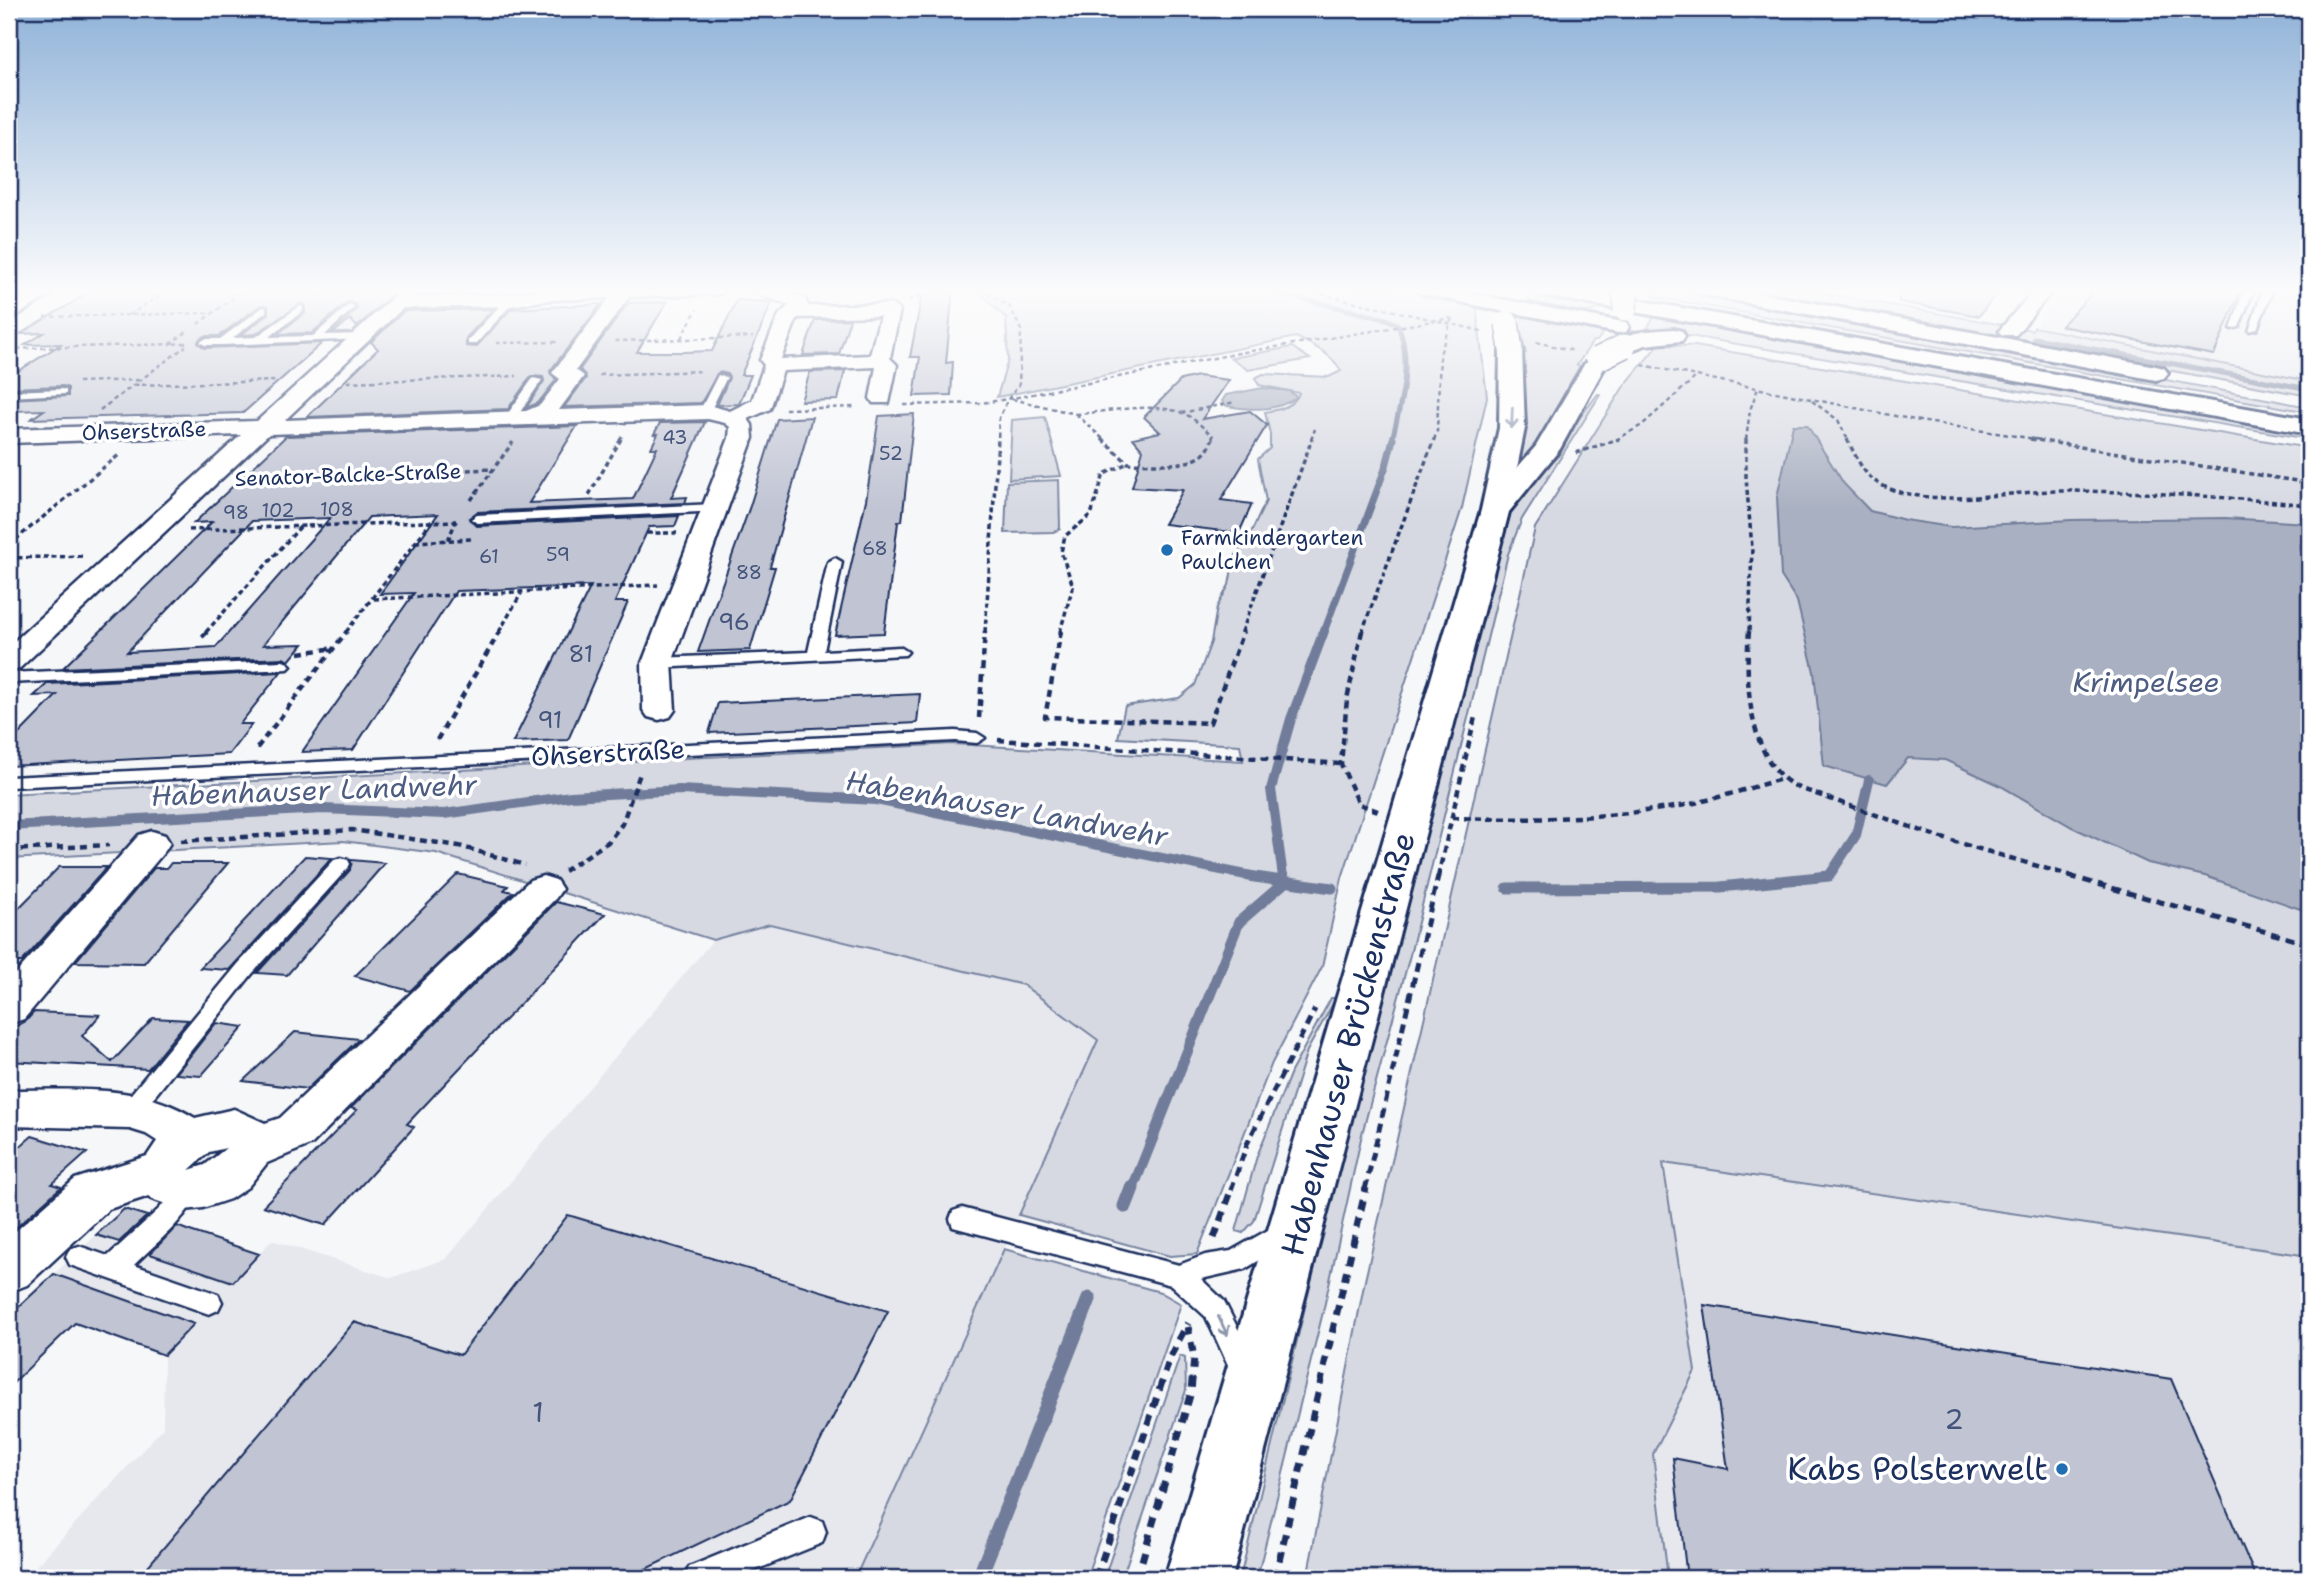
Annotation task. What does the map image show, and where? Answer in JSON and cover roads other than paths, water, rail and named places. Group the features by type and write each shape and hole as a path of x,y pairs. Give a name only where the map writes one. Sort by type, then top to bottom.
{"main road":[{"name":"Habenhauser Brückenstraße","path":"1198,1578 1298,1223 1387,814 1495,510 1512,428 1511,363"},
{"name":"Habenhauser Brückenstraße","path":"1495,510 1547,449 1598,363"},
{"path":"1838,363 2309,441"},
{"path":"1953,363 2309,427"},
{"path":"2013,363 2309,415"},
{"path":"2102,363 2171,376"}],"street":[{"name":"Senator-Balcke-Straße","path":"9,662 331,363"},
{"path":"520,419 548,410 575,363"},
{"path":"733,418 762,404 774,365 825,363"},
{"path":"881,398 887,365 883,363"},
{"name":"Ohserstraße","path":"9,436 705,412 733,418 743,429 657,663 659,710"},
{"path":"9,1008 152,843"},
{"path":"9,1108 130,1111 161,1120 180,1167 207,1186 226,1177 242,1163 250,1149 296,1131 551,882"},
{"path":"9,1269 92,1194 180,1167"}],"lane":[{"path":"705,412 722,377"},
{"path":"520,419 537,380"},
{"path":"9,394 62,392"},
{"path":"477,519 715,508"},
{"path":"815,656 835,562"},
{"path":"657,663 900,652"},
{"path":"9,678 283,666"},
{"name":"Ohserstraße","path":"9,782 942,737 977,738"},
{"path":"130,1111 245,969 341,864"},
{"path":"112,1269 169,1214 180,1167"},
{"path":"962,1219 1194,1278 1236,1261 1298,1223"},
{"path":"79,1257 209,1302"},
{"path":"1194,1278 1215,1310 1252,1387"},
{"path":"700,1578 811,1532"}],"water":[{"path":"1263,388 1289,391 1297,397 1281,405 1263,409 1227,406 1222,401 1226,395"},
{"name":"Krimpelsee","path":"1793,425 1807,425 1844,484 1870,511 1905,520 1951,527 2071,520 2225,518 2309,523 2309,912 2205,876 2148,863 2072,827 1999,785 1945,760 1908,758 1887,784 1824,766 1814,672 1797,601 1781,576 1777,497"}],"waterway":[{"path":"1392,440 1402,397 1405,363"},
{"path":"2169,363 2309,389"},
{"path":"1324,632 1386,466 1393,439"},
{"path":"1283,877 1271,789 1291,719 1324,631"},
{"path":"1829,876 1856,835 1869,780"},
{"name":"Habenhauser Landwehr","path":"9,826 323,809 444,814 571,796 680,790 876,800 1256,877"},
{"name":"Habenhauser Landwehr","path":"1248,876 1284,881"},
{"path":"1283,876 1284,881"},
{"path":"1507,888 1720,887 1829,876"},
{"path":"1816,877 1829,876"},
{"path":"1132,1190 1239,922 1284,881"},
{"path":"1284,881 1332,888"},
{"path":"1125,1206 1132,1188"},
{"path":"979,1578 1089,1299"}],"place":[{"name":"Farmkindergarten Paulchen","path":"1167,550"},
{"name":"Kabs Polsterwelt","path":"2062,1469"}]}
